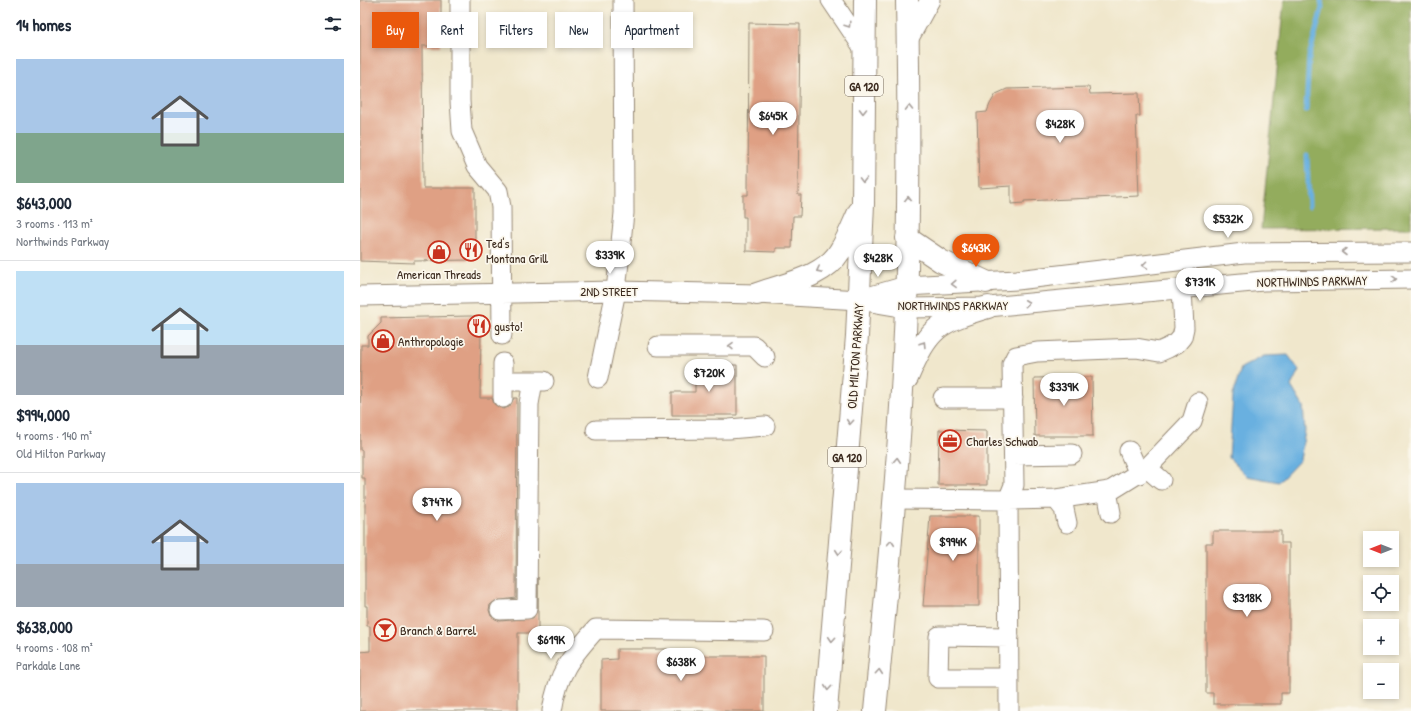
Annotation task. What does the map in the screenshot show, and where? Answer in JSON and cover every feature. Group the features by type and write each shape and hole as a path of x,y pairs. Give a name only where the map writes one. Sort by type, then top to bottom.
{"highway":[{"name":"OLD MILTON PARKWAY","path":"826,711 859,300 863,204 865,0"},
{"path":"875,711 895,499 906,308 910,134 908,0"},
{"path":"757,294 827,267 840,252 863,204"},
{"path":"907,238 941,261 986,282"},
{"path":"901,392 918,353 928,336 944,323 962,315 988,307"}],"street":[{"path":"460,0 460,102 462,131 477,166 498,191 501,208 503,293 502,335"},
{"path":"598,378 616,291 624,213 623,0"},
{"path":"831,0 864,49"},
{"path":"908,40 930,0"},
{"name":"NORTHWINDS PARKWAY","path":"859,300 906,286 986,282 1086,272 1244,253 1411,252"},
{"name":"NORTHWINDS PARKWAY","path":"859,300 906,308 988,307 1263,281 1411,279"},
{"path":"1009,711 1008,500 1014,485 1012,364 1016,356 1037,352 1136,348 1159,352 1177,343 1182,337 1184,328 1182,288"},
{"name":"2ND STREET","path":"360,296 616,291 757,294 859,300"},
{"path":"658,346 754,346 766,357"},
{"path":"500,610 527,609 528,404 539,381 503,381"},
{"path":"943,398 1013,398"},
{"path":"895,499 1056,499 1108,491 1149,474 1192,421 1198,402"},
{"path":"596,430 728,429 765,426"},
{"path":"1129,451 1149,474"},
{"path":"1014,455 1072,454"},
{"path":"1108,491 1112,513"},
{"path":"1056,499 1064,509 1067,523"},
{"path":"552,711 555,692 567,664 596,630 764,631"},
{"path":"1009,637 939,636 938,678 1009,678"}],"green space":[{"path":"1284,0 1411,0 1411,228 1261,229"}],"water":[{"path":"1288,355 1299,370 1291,386 1303,406 1305,431 1300,460 1279,482 1247,476 1229,458 1233,395 1241,368 1264,356"}],"building":[{"path":"360,0 441,0 441,12 427,12 427,46 422,46 423,188 475,188 475,252 469,260 414,261 414,263 360,261"},
{"path":"749,23 800,24 798,195 801,195 800,216 793,216 792,248 776,248 776,252 746,251 746,217 743,217 743,195 748,195"},
{"path":"1089,87 1090,94 1139,93 1140,116 1136,116 1139,196 1024,201 1024,203 1011,204 1011,186 979,188 977,113 987,112 996,94 1007,89"},
{"path":"484,317 484,333 481,333 480,398 492,398 494,404 503,409 509,407 514,398 517,398 516,598 495,601 490,605 489,610 491,616 500,621 533,618 538,609 538,633 518,633 518,711 360,711 360,652 370,651 370,626 367,626 367,606 365,606 365,478 362,478 362,450 360,450 361,345 368,345 368,336 381,323 381,318"},
{"path":"737,365 737,415 672,415 672,392 695,392 695,366"},
{"path":"1092,377 1093,436 1035,436 1034,378"},
{"path":"939,430 987,431 987,485 938,485"},
{"path":"930,516 979,516 979,606 923,606"},
{"path":"1213,531 1281,531 1281,543 1289,543 1289,693 1281,693 1281,704 1213,704 1213,693 1206,693 1206,543 1213,543"},
{"path":"617,649 668,649 668,656 764,656 764,711 601,711 601,660 617,659"}],"waterway":[{"path":"1306,110 1309,57 1322,8 1321,0"},
{"path":"1307,155 1309,206"}],"place":[{"name":"Ted's Montana Grill","path":"471,250"},
{"name":"American Threads","path":"439,252"},
{"name":"gusto!","path":"479,326"},
{"name":"Anthropologie","path":"383,341"},
{"name":"Charles Schwab","path":"950,441"},
{"name":"Branch & Barrel","path":"385,630"}]}
